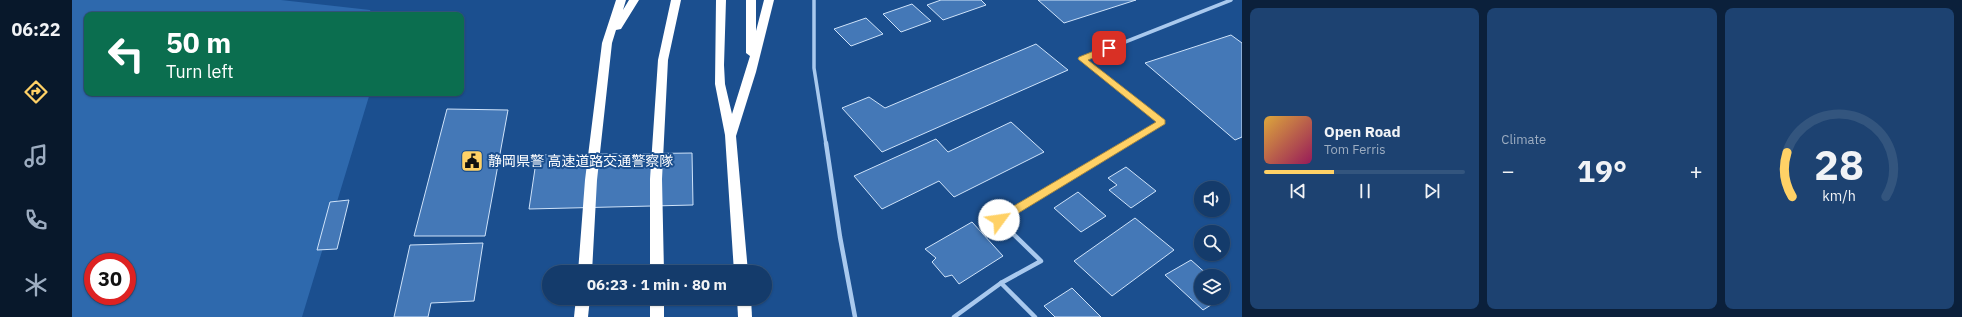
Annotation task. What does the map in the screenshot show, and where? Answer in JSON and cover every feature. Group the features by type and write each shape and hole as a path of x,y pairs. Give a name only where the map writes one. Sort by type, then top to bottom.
{"highway":[{"path":"585,265 591,180 607,43 621,0"},
{"path":"607,43 634,0"},
{"path":"657,265 656,180 663,60 676,0"},
{"path":"721,0 719,65 720,84 730,136 741,265"},
{"path":"751,0 751,72"},
{"path":"730,136 751,72 769,0"},
{"path":"581,317 582,305"},
{"path":"657,305 657,317"},
{"path":"744,305 745,317"}],"street":[{"path":"814,0 814,68 840,237 855,317"},
{"path":"954,317 1000,284 1041,262 999,220 1162,122 1082,59 1232,0"},
{"path":"1000,284 1035,317"}],"shaded area":[{"path":"72,0 281,0 370,10 371,12 84,12 84,96 369,96 302,317 72,317"}],"building":[{"path":"941,0 981,0 986,5 943,20 927,5"},
{"path":"1038,0 1136,0 1064,23"},
{"path":"912,4 931,21 901,32 883,14"},
{"path":"866,18 883,34 851,46 834,29"},
{"path":"1231,35 1242,43 1242,137 1235,140 1145,63"},
{"path":"1036,44 1068,70 882,152 842,108 869,97 885,108"},
{"path":"447,109 508,110 485,236 414,236"},
{"path":"1011,122 1044,152 954,197 939,181 882,209 854,176 936,139 948,152"},
{"path":"692,153 693,205 529,209 537,155"},
{"path":"1126,167 1156,191 1131,208 1109,190 1117,185 1108,178"},
{"path":"1078,192 1106,216 1081,232 1054,208"},
{"path":"349,200 337,249 317,250 330,202"},
{"path":"1135,218 1174,250 1112,296 1074,261"},
{"path":"972,222 1003,256 959,284 952,275 945,277 932,262 936,258 925,249"},
{"path":"483,243 474,301 431,303 428,317 394,317 410,245"},
{"path":"1191,260 1201,269 1194,269 1194,302 1165,275"},
{"path":"1072,288 1101,317 1055,317 1044,306"},
{"path":"1198,305 1211,305 1203,310"}],"place":[{"name":"静岡県警 高速道路交通警察隊","path":"472,161"}],"route":[{"path":"999,220 1162,122 1082,59 1109,48"}]}
